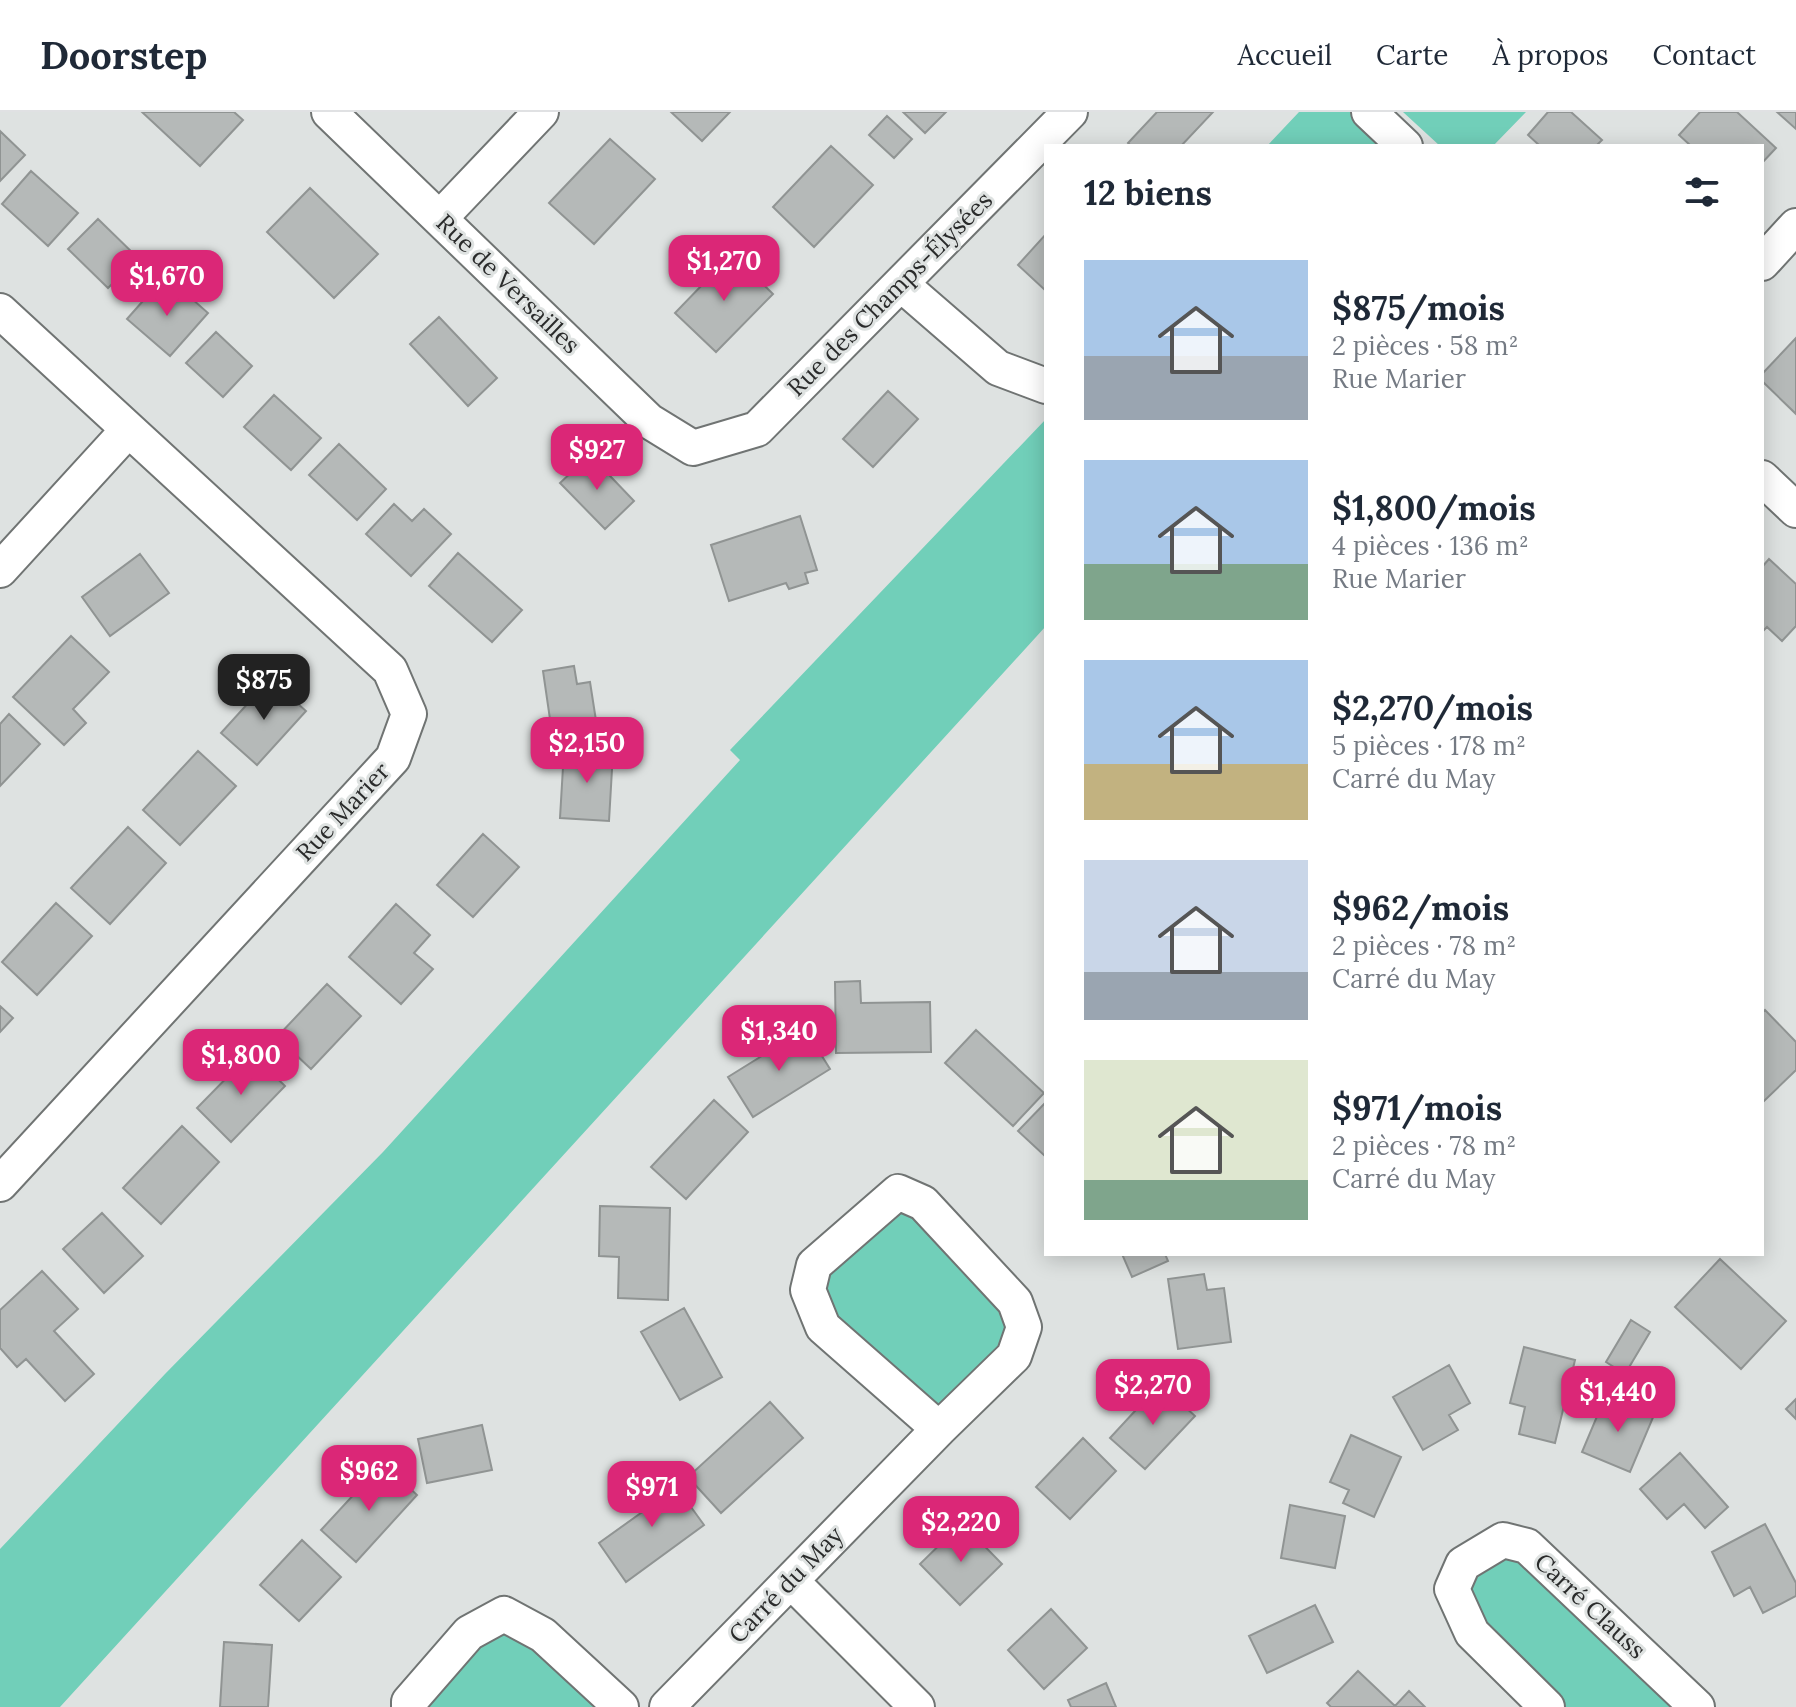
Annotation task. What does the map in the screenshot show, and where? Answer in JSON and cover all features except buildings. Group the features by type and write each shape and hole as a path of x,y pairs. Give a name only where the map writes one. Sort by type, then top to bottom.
{"street":[{"name":"Rue de Versailles","path":"329,112 649,421 693,448"},
{"path":"440,218 541,112"},
{"name":"Rue des Champs-Élysées","path":"693,448 757,429 1070,112"},
{"path":"1369,112 1403,144"},
{"path":"1764,261 1796,226"},
{"path":"901,284 998,368 1044,385"},
{"name":"Rue Marier","path":"0,311 390,670 409,714 393,758 0,1184"},
{"path":"0,570 128,430"},
{"path":"1764,480 1796,510"},
{"name":"Carré du May","path":"667,1707 1014,1356 1024,1327 1015,1302 923,1203 898,1192 814,1265 808,1290 823,1327 939,1429"},
{"name":"Carré Clauss","path":"1547,1707 1472,1633 1452,1589 1463,1564 1503,1540 1527,1546 1697,1707"},
{"path":"791,1581 917,1707"},
{"path":"409,1707 409,1702 469,1633 504,1614 543,1635 621,1707"}],"green space":[{"path":"1299,112 1350,112 1384,144 1269,144"},
{"path":"1403,112 1526,112 1495,144 1438,144"},
{"path":"1044,421 1044,628 60,1707 0,1707 0,1549 165,1374 383,1152 740,760 730,750"},
{"path":"898,1192 1024,1327 939,1429 823,1327 814,1265"},
{"path":"1503,1540 1697,1707 1547,1707 1472,1633 1463,1564"},
{"path":"504,1614 621,1707 409,1707"}]}
